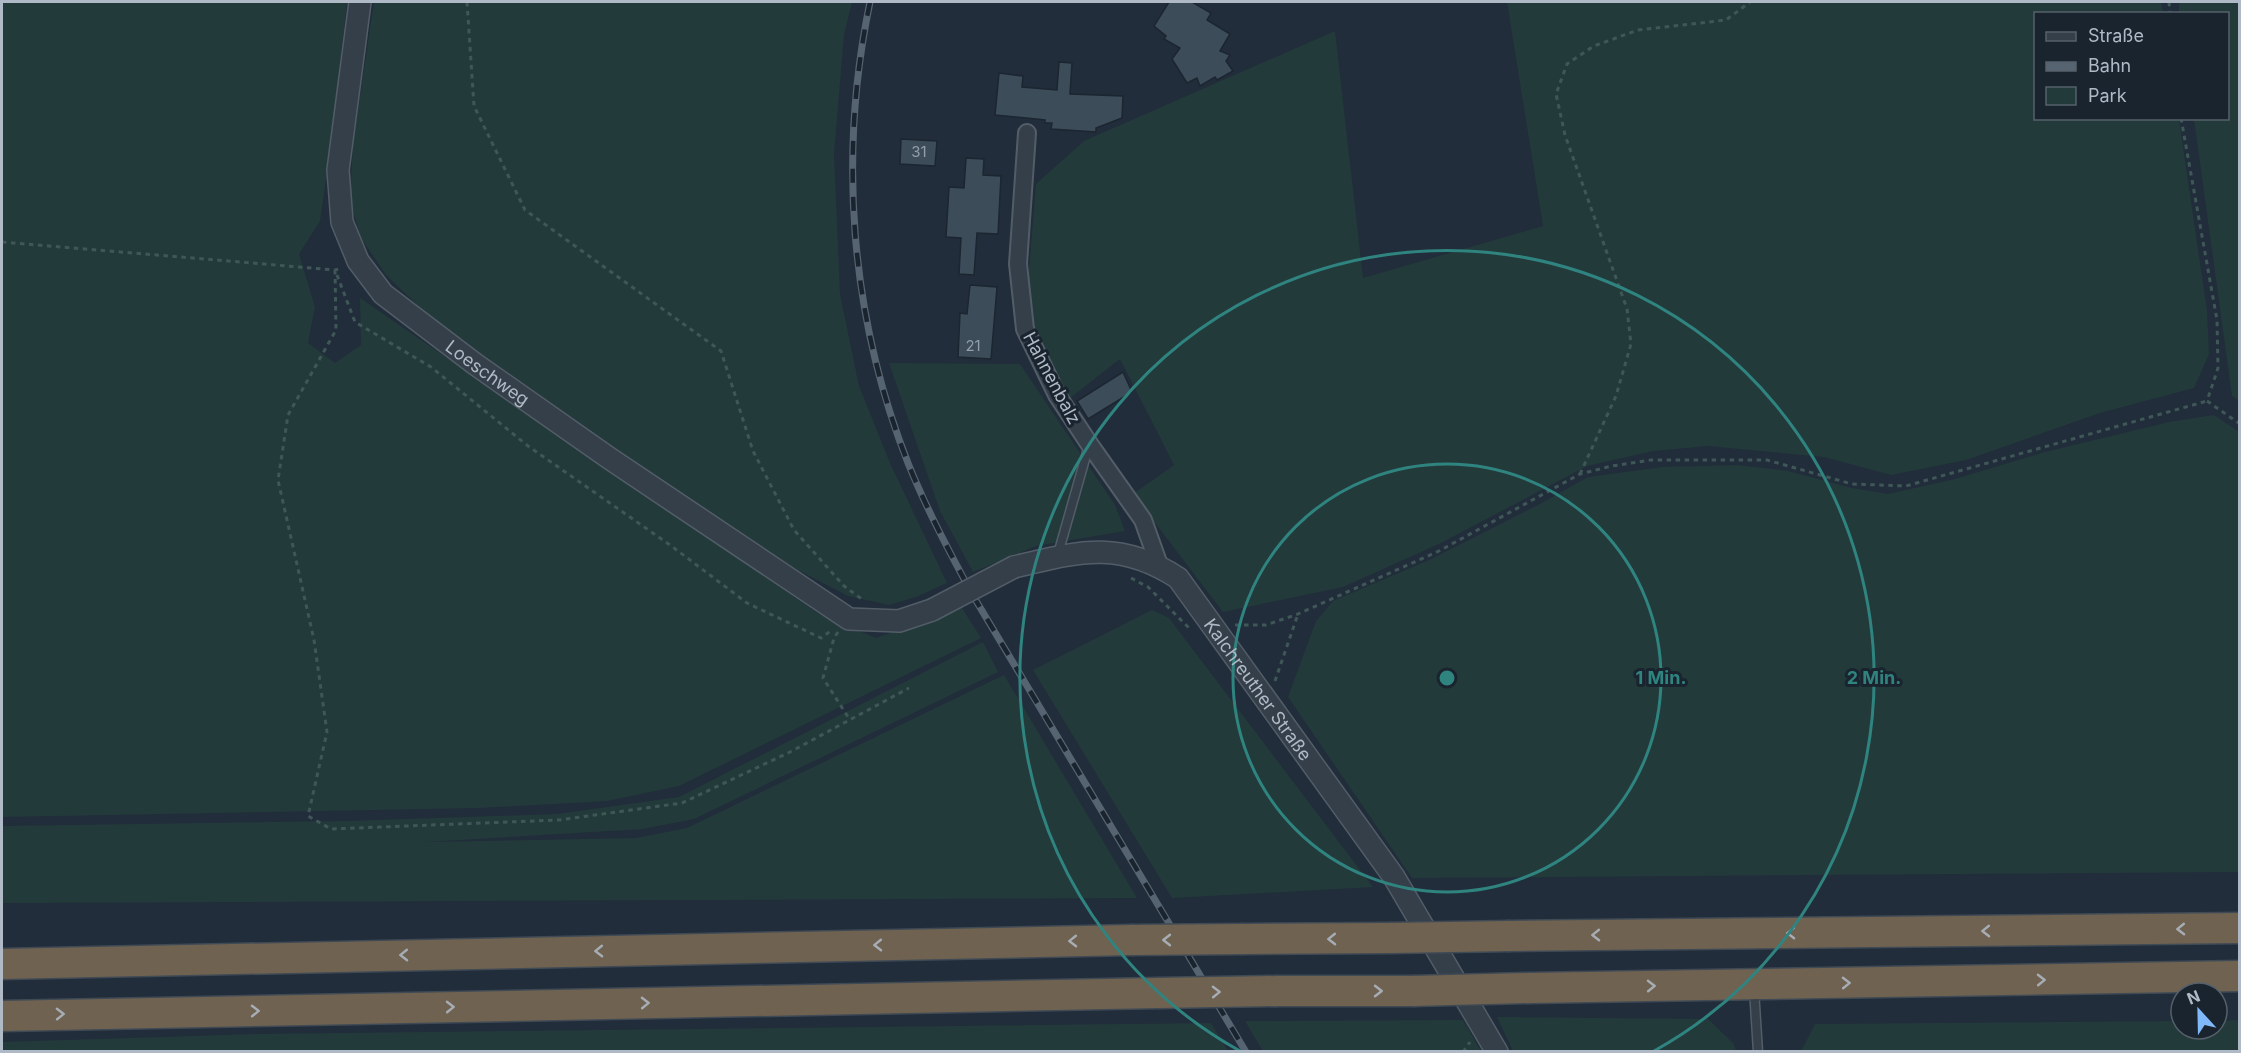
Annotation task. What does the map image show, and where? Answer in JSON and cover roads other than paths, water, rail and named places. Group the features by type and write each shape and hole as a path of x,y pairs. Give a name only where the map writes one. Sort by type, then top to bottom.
{"highway":[{"path":"2,964 1131,940 2240,928"},
{"path":"2,1016 1158,993 1413,991 2240,976"}],"street":[{"name":"Loeschweg","path":"360,2 339,170 342,222 358,261 383,294 532,404 849,619 899,621"},
{"name":"Hahnenbalz","path":"1027,133 1018,264 1025,329 1057,395 1143,520 1159,565"},
{"name":"Kalchreuther Straße","path":"899,621 932,609 1014,567 1086,551 1122,553 1159,565 1178,578 1394,877 1497,1052"}],"lane":[{"path":"1058,557 1090,445"},
{"path":"1754,985 1758,1052"}],"railway":[{"path":"870,2 860,60 854,118 855,235 862,293 873,350 888,407 908,463 946,546 972,594 1246,1052"}]}
